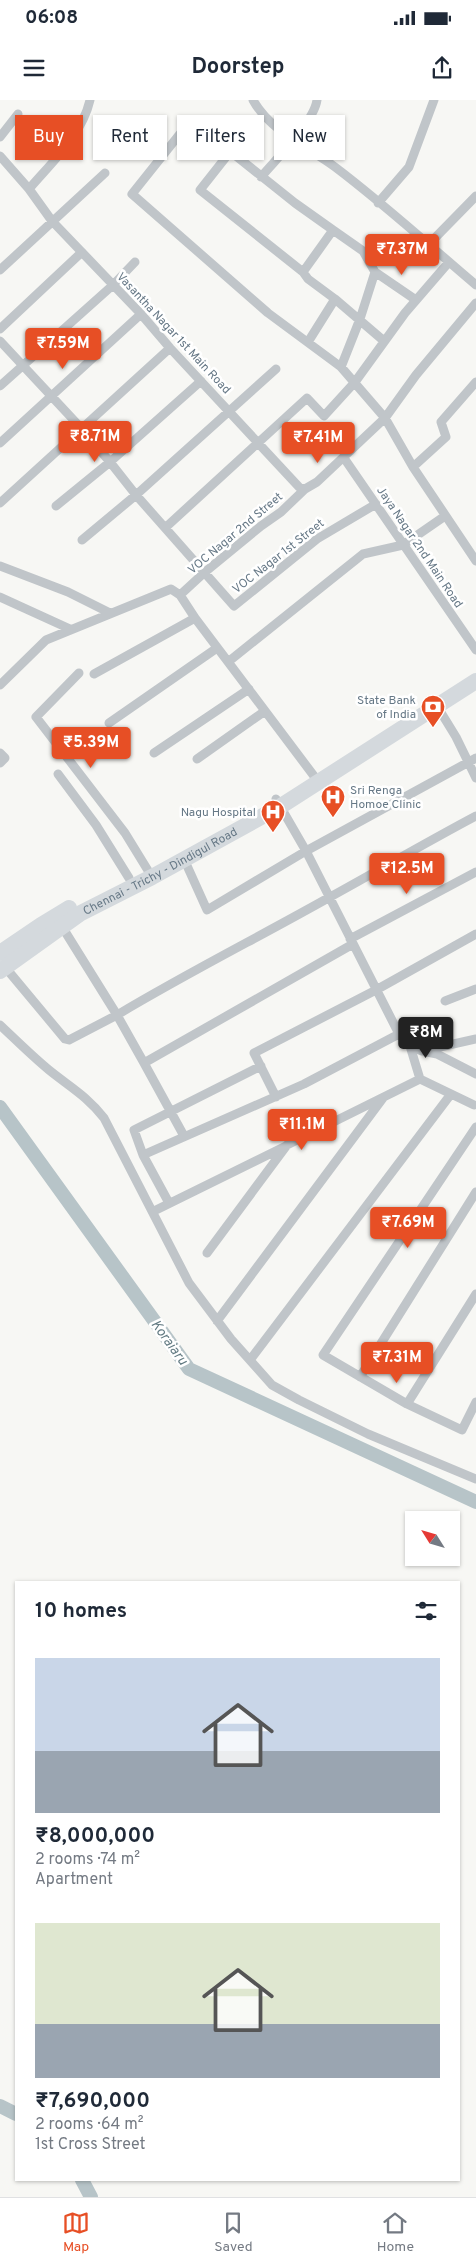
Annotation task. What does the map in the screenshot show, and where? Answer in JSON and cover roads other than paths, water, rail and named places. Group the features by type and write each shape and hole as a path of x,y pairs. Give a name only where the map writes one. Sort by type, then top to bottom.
{"highway":[{"name":"Chennai - Trichy - Dindigul Road","path":"2,964 80,913 278,803 314,776 476,671"},
{"name":"Chennai - Trichy - Dindigul Road","path":"2,964 41,924 129,878 150,873 184,859 476,681"}],"street":[{"path":"29,189 69,144 88,110 90,100"},
{"path":"253,100 257,108 274,124"},
{"path":"311,115 317,100"},
{"path":"378,203 409,167 434,100"},
{"path":"0,137 18,114"},
{"path":"177,138 132,194 268,313 341,367 385,418 413,467 476,561"},
{"name":"Vasantha Nagar 1st Main Road","path":"0,156 29,189 52,221 141,314 170,348 299,487 305,489"},
{"path":"224,160 200,190 303,272 308,279 360,319 384,341"},
{"path":"240,160 363,251 374,272 416,300"},
{"path":"261,176 276,160"},
{"path":"325,160 476,285"},
{"path":"0,270 105,173"},
{"path":"428,245 476,196"},
{"path":"303,272 333,230"},
{"path":"0,329 82,252"},
{"path":"0,386 113,285 135,262"},
{"path":"165,528 307,398 324,416 355,382 416,300 449,262"},
{"path":"341,367 360,319 374,272"},
{"path":"308,342 334,299"},
{"name":"VOC Nagar 2nd Street","path":"180,595 261,526 282,512 305,489 317,482 385,418 416,375 476,303"},
{"path":"0,443 141,314"},
{"path":"0,340 51,398 82,429 136,496 205,572"},
{"path":"0,503 170,348"},
{"path":"82,540 136,496 276,368"},
{"path":"56,506 110,462 201,381"},
{"path":"413,467 446,437 441,422 476,382"},
{"name":"Jaya Nagar 2nd Main Road","path":"344,458 476,650"},
{"name":"VOC Nagar 1st Street","path":"205,572 234,606 317,538 376,504"},
{"path":"228,662 363,554 403,545 445,516"},
{"path":"0,566 68,592 110,613"},
{"path":"0,685 46,640 172,589 180,595 194,618 314,776"},
{"path":"0,597 70,629"},
{"path":"94,674 194,618"},
{"path":"109,722 217,648"},
{"path":"79,673 36,717 125,833 150,873"},
{"path":"154,753 249,689"},
{"path":"437,706 472,761 476,778"},
{"path":"198,759 265,711"},
{"path":"0,753 5,758 0,763"},
{"path":"184,859 207,910 306,850 472,761"},
{"path":"58,774 96,825 129,878"},
{"path":"278,803 306,850 399,1034 410,1046 420,1079 474,1105"},
{"path":"2,964 65,1039 69,1040 329,898 416,847 476,816"},
{"path":"144,1063 476,872"},
{"path":"61,925 117,1015 184,1136"},
{"path":"276,1097 254,1053 376,990 476,934"},
{"path":"445,1001 476,989"},
{"path":"0,1025 48,1070 80,1091 93,1104 119,1143 189,1283 217,1321 272,1385 368,1434 476,1479"},
{"path":"143,1155 304,1084 399,1034"},
{"path":"422,1050 476,1039"},
{"path":"410,1046 437,1054 476,1074"},
{"path":"169,1203 143,1155 134,1130 261,1066"},
{"path":"154,1211 420,1079"},
{"path":"250,1360 451,1094"},
{"path":"217,1321 384,1097"},
{"path":"475,1129 323,1355 408,1404 462,1430 476,1402"},
{"path":"207,1253 287,1146"},
{"path":"360,1377 476,1192"},
{"path":"408,1404 476,1294"},
{"path":"467,1309 476,1314"}],"waterway":[{"name":"Koraiaru","path":"0,1107 189,1369 476,1502"},
{"path":"0,2106 15,2114"},
{"path":"83,2181 91,2197"}],"place":[{"name":"State Bank of India","path":"433,728"},
{"name":"Sri Renga Homoe Clinic","path":"333,818"},
{"name":"Nagu Hospital","path":"273,833"}]}
